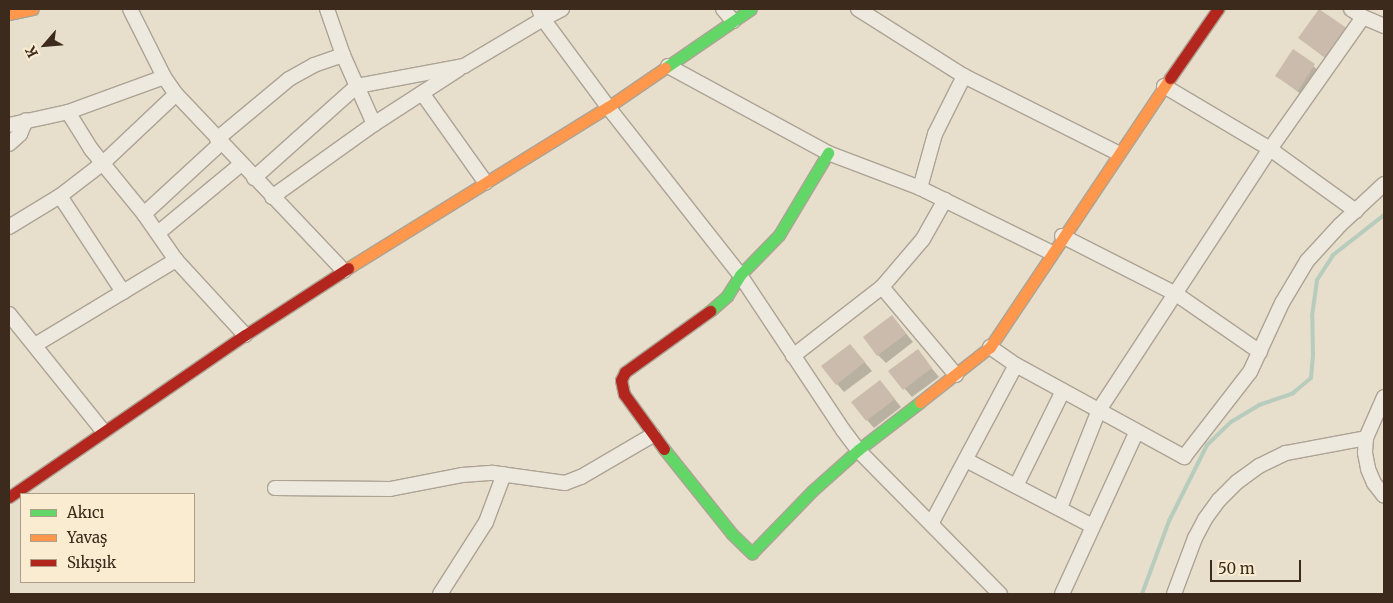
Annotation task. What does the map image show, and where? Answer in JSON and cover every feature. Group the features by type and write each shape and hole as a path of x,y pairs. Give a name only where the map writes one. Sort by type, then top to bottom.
{"street":[{"path":"9,14 32,9"},
{"path":"130,9 164,77 176,94 344,271"},
{"path":"327,9 343,55 374,124"},
{"path":"272,197 374,124 541,14 562,9"},
{"path":"723,9 733,21"},
{"path":"9,497 103,431 245,336 344,271 608,108 750,9"},
{"path":"862,10 964,76 1118,153"},
{"path":"828,153 779,235 740,275 733,289 721,302 622,376 622,390 653,435 732,534 752,553 812,491 858,450 990,347 1212,11"},
{"path":"1060,508 1099,410 1357,13 1384,26"},
{"path":"541,14 608,108 740,275 858,450 1000,594"},
{"path":"144,214 219,141 288,79 314,65 343,55"},
{"path":"254,178 357,86 464,66"},
{"path":"668,66 828,153 920,188 1052,253"},
{"path":"920,188 935,134 964,76"},
{"path":"9,125 68,112 164,77"},
{"path":"1164,86 1270,149 1356,211"},
{"path":"422,93 486,183"},
{"path":"9,227 60,196 102,163 176,94"},
{"path":"68,112 79,132 144,214 176,260 245,336"},
{"path":"9,144 20,134 26,120"},
{"path":"158,233 241,164"},
{"path":"990,347 1016,365 1184,457 1235,394 1250,372 1282,303 1307,262 1324,241 1384,184"},
{"path":"60,196 123,292"},
{"path":"793,356 882,287 923,239 945,200"},
{"path":"1062,236 1176,294 1260,352"},
{"path":"34,345 176,260"},
{"path":"882,287 956,375"},
{"path":"9,314 103,431"},
{"path":"931,524 1016,365"},
{"path":"1016,486 1064,391"},
{"path":"1384,397 1366,438 1368,469 1374,483 1384,496"},
{"path":"1062,594 1137,431"},
{"path":"275,488 373,490 406,487 462,475 504,474 565,483 581,477 653,435"},
{"path":"1174,594 1195,538 1206,518 1219,500 1237,482 1259,466 1286,453 1366,438"},
{"path":"966,460 1092,526"},
{"path":"440,594 486,522 499,493 504,474"}],"building":[{"path":"1319,9 1348,29 1327,59 1298,38"},
{"path":"1293,49 1315,64 1298,91 1275,76"},
{"path":"892,315 906,334 877,356 863,337"},
{"path":"850,344 865,362 836,385 821,366"},
{"path":"918,349 932,368 903,390 888,371"},
{"path":"880,380 895,399 866,421 851,402"}],"waterway":[{"path":"1142,594 1169,521 1207,445 1231,422 1259,405 1293,393 1311,378 1313,355 1312,316 1317,280 1333,255 1384,215"}],"traffic: fast":[{"path":"665,68 751,9"},
{"path":"710,311 727,296 740,275 779,235 828,153"},
{"path":"664,449 732,534 752,553 812,491 858,450 920,402"}],"traffic: slow":[{"path":"9,14 32,9"},
{"path":"348,268 608,107 665,68"},
{"path":"920,402 990,347 1170,78"}],"traffic: jam":[{"path":"1170,78 1218,9"},
{"path":"9,497 245,335 348,268"},
{"path":"664,449 624,394 621,380 625,372 710,311"}]}
